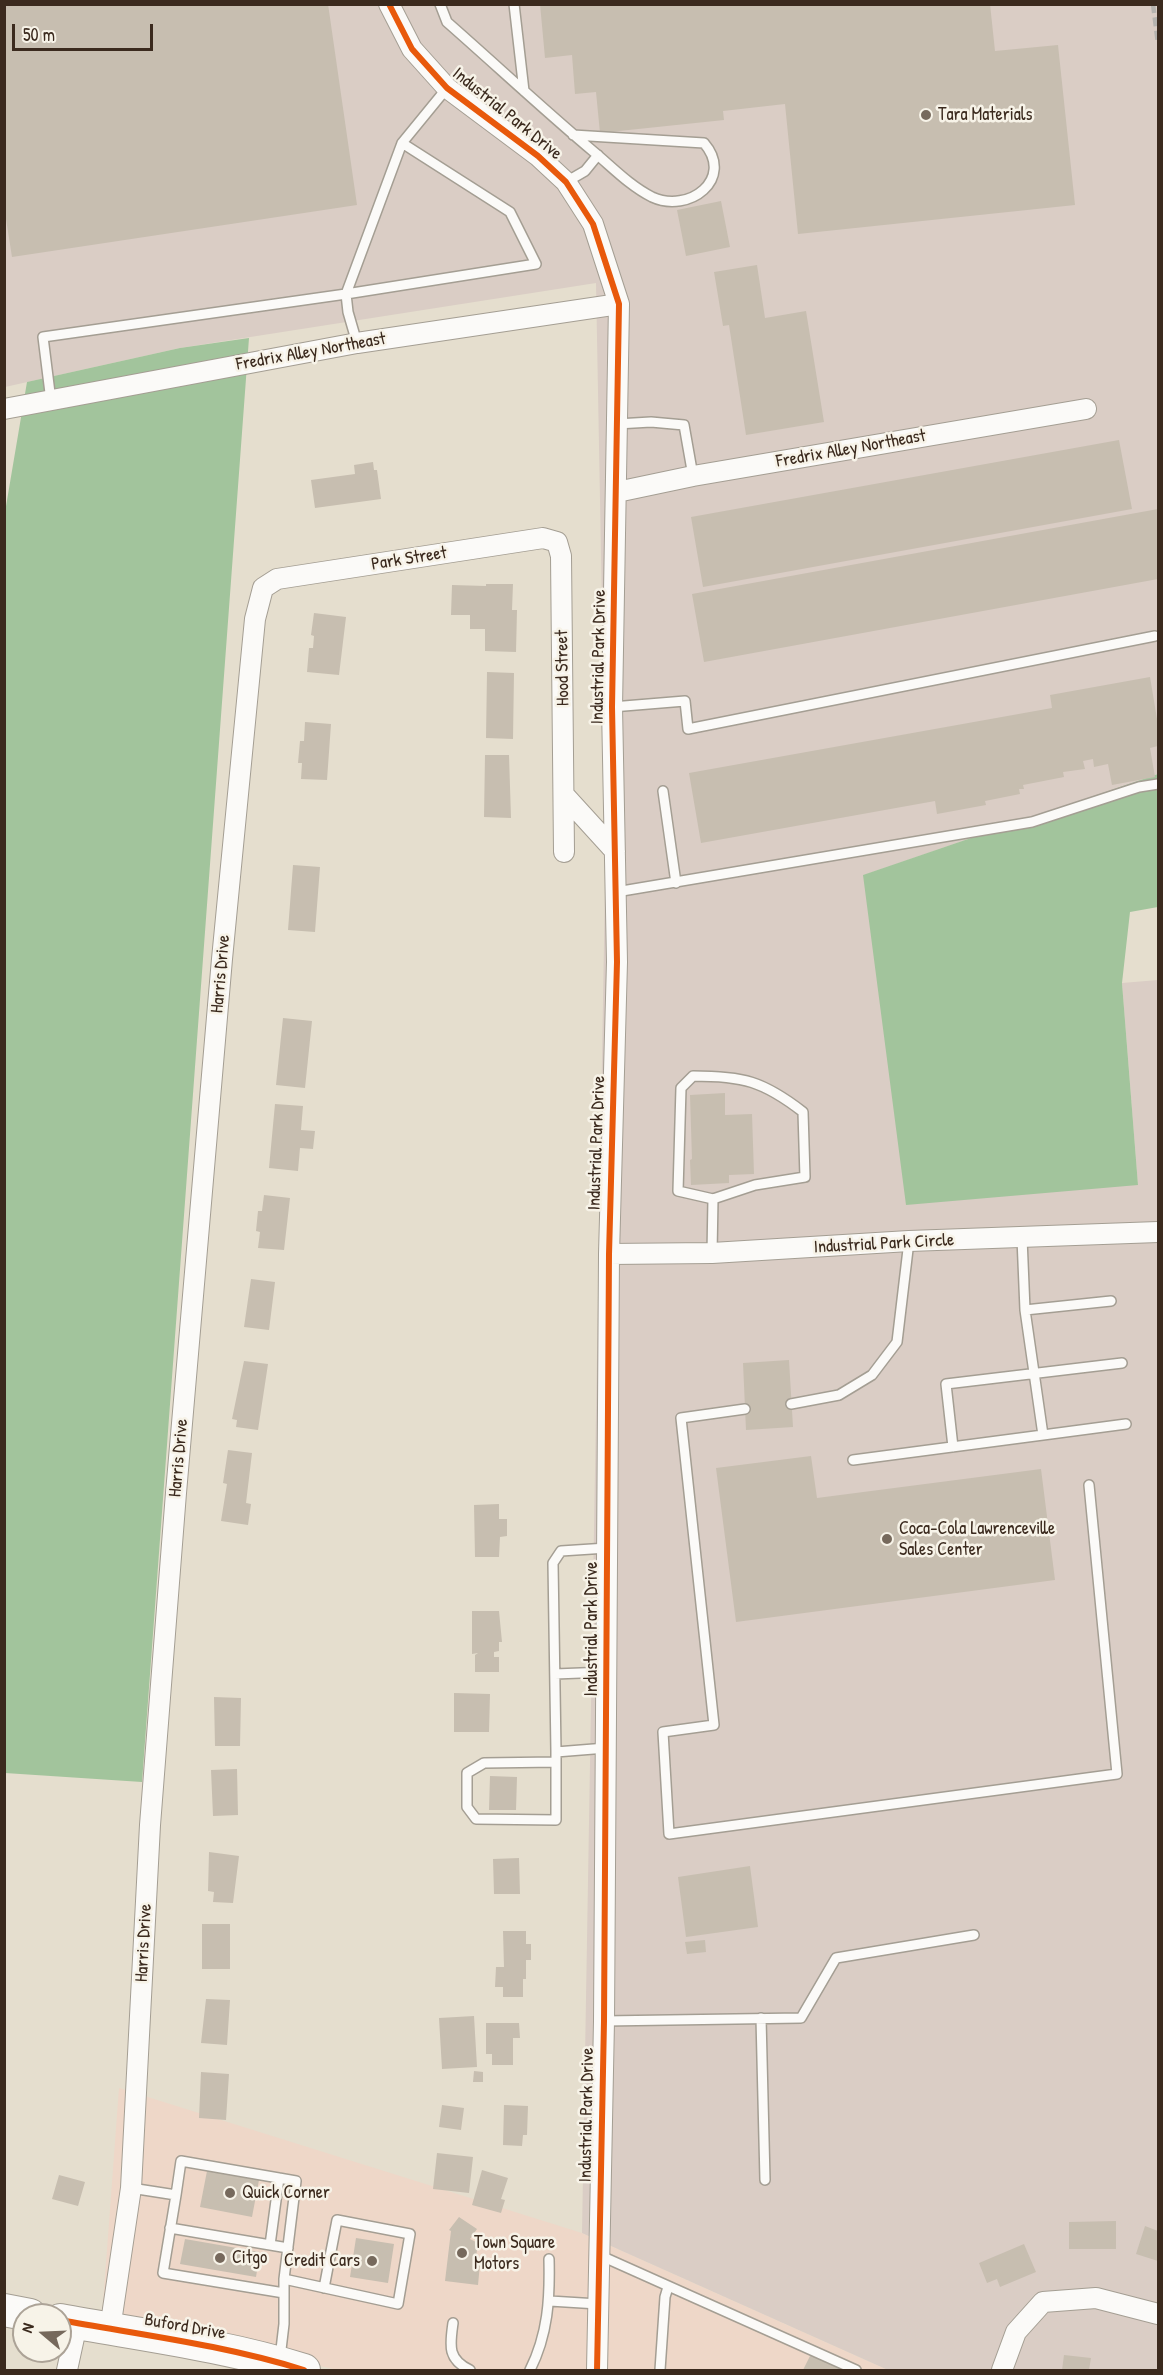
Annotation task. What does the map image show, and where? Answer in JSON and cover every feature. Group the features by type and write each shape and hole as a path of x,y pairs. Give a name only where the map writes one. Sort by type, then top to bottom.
{"highway":[{"name":"Buford Drive","path":"72,2323 205,2345 292,2367"}],"street":[{"name":"Industrial Park Drive","path":"389,4 412,49 447,87 538,156 566,182 593,224 619,304 612,707 617,962 609,1254 604,2021 597,2370"},
{"name":"Fredrix Alley Northeast","path":"4,409 357,343 619,304"},
{"name":"Fredrix Alley Northeast","path":"617,492 693,476 1086,409"},
{"name":"Park Street","path":"263,588 277,579 543,538 557,542"},
{"name":"Hood Street","path":"557,542 561,556 564,852"},
{"name":"Harris Drive","path":"110,2329 131,2188 150,1824 176,1493 255,619 263,588"},
{"path":"564,795 615,851"},
{"name":"Industrial Park Circle","path":"609,1254 712,1253 1158,1232"},
{"path":"1002,2370 1016,2332 1043,2302 1096,2298 1158,2314"}],"lane":[{"path":"440,4 447,22 573,135 634,186 653,197 674,203 690,200 704,192 711,178 715,162 711,151 704,143 573,135"},
{"path":"514,4 524,91"},
{"path":"357,343 345,294 402,143 447,87"},
{"path":"51,401 43,337 536,264 510,212 402,143"},
{"path":"566,182 585,171 598,155"},
{"path":"617,424 651,422 684,425 693,476"},
{"path":"612,707 685,701 688,729 1155,636"},
{"path":"616,892 1032,822 1139,787 1158,784"},
{"path":"663,790 676,883"},
{"path":"693,1076 726,1076 754,1082 777,1092 803,1112 805,1177 755,1185 713,1199 678,1191 681,1088 693,1076"},
{"path":"712,1253 713,1199"},
{"path":"1022,1238 1025,1310 1043,1435"},
{"path":"791,1404 839,1395 872,1375 897,1342 909,1242"},
{"path":"1025,1310 1111,1300"},
{"path":"953,1447 946,1384 1122,1363"},
{"path":"745,1409 681,1418 714,1725 663,1732 669,1834 1118,1774 1089,1485"},
{"path":"853,1460 1126,1424"},
{"path":"606,1748 556,1757 484,1763 467,1773 467,1807 476,1819 556,1820 556,1757 553,1563 561,1551 607,1548"},
{"path":"555,1674 606,1672"},
{"path":"604,2021 801,2018 836,1958 974,1935"},
{"path":"761,2019 765,2180"},
{"path":"284,2293 163,2273 181,2161 296,2181 284,2279 284,2293 284,2324 292,2367"},
{"path":"270,2245 279,2178"},
{"path":"131,2188 176,2195"},
{"path":"284,2279 324,2288 398,2304 410,2234 337,2220 324,2288"},
{"path":"171,2228 237,2244 288,2248"},
{"path":"599,2255 856,2370"},
{"path":"530,2370 540,2352 550,2301 549,2259"},
{"path":"205,2280 207,2268"},
{"path":"230,2284 232,2273"},
{"path":"660,2370 665,2297 668,2287"},
{"path":"550,2301 598,2304"},
{"path":"453,2323 450,2348 456,2360 470,2370"}],"shaded area":[{"path":"4,5 1158,5 1158,774 864,875 1138,1185 1122,983 1158,980 1158,2370 888,2370 582,2233 606,825 596,283 180,348 5,387"},
{"path":"119,2088 582,2233 888,2370 338,2370 102,2317"}],"green space":[{"path":"249,338 142,1782 5,1773 4,518 27,382 180,348"},
{"path":"1158,774 1158,907 1130,912 1122,983 1138,1185 906,1205 863,875"}],"building":[{"path":"4,4 328,4 357,205 12,257 4,206"},
{"name":"Tara Materials","path":"540,4 990,4 995,51 1058,45 1075,205 798,234 785,104 723,111 724,120 600,133 596,92 575,94 572,55 545,58"},
{"path":"721,201 730,247 686,256 677,210"},
{"path":"757,265 765,318 806,311 824,422 746,435 729,325 723,326 714,272"},
{"path":"1119,440 1132,509 703,587 691,517"},
{"path":"373,462 374,470 377,470 381,499 315,508 311,480 355,474 354,465"},
{"path":"1158,509 1158,579 704,662 692,594"},
{"path":"486,584 513,584 512,610 517,610 516,652 485,651 485,629 470,629 470,615 451,615 452,585 486,586"},
{"path":"314,613 346,617 339,675 307,672 309,648 313,648 314,636 311,635"},
{"path":"487,672 514,673 513,739 486,738"},
{"path":"1150,677 1158,725 1158,746 1150,748 1155,777 1112,785 1108,764 1094,767 1093,759 1083,761 1085,769 1063,772 1064,777 1023,785 1024,789 1019,789 1020,794 985,801 986,805 937,814 935,801 701,843 689,773 1052,708 1050,695"},
{"path":"305,722 331,724 327,780 301,779 302,763 298,763 300,741 304,741"},
{"path":"485,755 509,755 511,818 484,817"},
{"path":"293,865 320,867 315,932 288,930"},
{"path":"283,1018 312,1021 305,1088 276,1085"},
{"path":"725,1093 725,1115 752,1114 754,1174 729,1175 729,1183 691,1185 690,1095"},
{"path":"275,1104 303,1106 301,1130 315,1131 313,1149 300,1148 298,1171 269,1168"},
{"path":"264,1195 290,1198 284,1250 258,1248 260,1232 256,1231 258,1211 262,1211"},
{"path":"251,1279 275,1282 269,1330 244,1327"},
{"path":"789,1360 793,1427 746,1430 743,1363"},
{"path":"244,1361 268,1364 258,1430 236,1427 237,1420 232,1419"},
{"path":"228,1450 252,1453 246,1503 251,1504 248,1525 221,1521 227,1484 223,1483"},
{"name":"Coca-Cola Lawrenceville Sales Center","path":"811,1456 817,1498 1041,1469 1055,1580 736,1622 716,1468"},
{"path":"499,1504 499,1519 507,1519 507,1536 500,1537 499,1557 475,1557 474,1505"},
{"path":"472,1611 499,1611 502,1642 499,1642 499,1651 494,1652 494,1657 499,1657 499,1672 475,1672 475,1655 478,1653 472,1654"},
{"path":"454,1693 490,1694 489,1732 454,1732"},
{"path":"214,1697 241,1698 240,1746 215,1746"},
{"path":"237,1769 238,1815 213,1816 211,1770"},
{"path":"490,1776 517,1777 516,1810 489,1810"},
{"path":"209,1852 239,1856 233,1903 213,1902 214,1892 208,1891"},
{"path":"519,1858 520,1894 494,1894 493,1859"},
{"path":"750,1866 758,1927 686,1937 678,1877"},
{"path":"202,1924 230,1924 230,1969 202,1969"},
{"path":"503,1931 526,1931 526,1944 531,1944 531,1960 526,1960 526,1979 523,1979 523,1997 503,1997 503,1987 495,1987 496,1967 504,1967"},
{"path":"705,1940 706,1952 687,1954 685,1942"},
{"path":"206,1999 230,2000 227,2045 201,2043"},
{"path":"474,2016 477,2067 442,2069 439,2018"},
{"path":"486,2023 519,2023 520,2038 513,2038 513,2065 492,2065 492,2054 486,2054"},
{"path":"474,2071 483,2072 483,2082 473,2082"},
{"path":"201,2072 229,2074 226,2120 199,2118"},
{"path":"442,2105 464,2108 461,2130 439,2127"},
{"path":"504,2105 528,2106 527,2135 523,2135 522,2146 503,2145"},
{"path":"437,2153 473,2157 469,2193 433,2189"},
{"path":"482,2170 508,2178 501,2199 505,2200 501,2213 472,2205"},
{"name":"Quick Corner","path":"207,2171 259,2180 252,2217 200,2207"},
{"path":"59,2175 85,2182 78,2206 52,2199"},
{"name":"Town Square Motors","path":"459,2217 477,2229 470,2239 478,2243 475,2264 480,2264 478,2285 445,2281 451,2231 449,2230"},
{"path":"1116,2221 1116,2249 1069,2249 1069,2222"},
{"path":"1145,2226 1158,2231 1158,2261 1136,2254"},
{"name":"Credit Cars","path":"356,2238 394,2244 388,2283 350,2277"},
{"name":"Citgo","path":"185,2239 260,2252 256,2277 180,2264"},
{"path":"1024,2244 1036,2272 1000,2287 997,2279 987,2283 979,2263"},
{"path":"811,2354 845,2370 803,2370"},
{"path":"1064,2355 1091,2358 1089,2370 1062,2370"}],"railway":[{"path":"1153,4 1158,44"}],"cycle path":[{"path":"389,4 412,49 447,88 538,156 566,182 593,224 619,304 612,707 617,962 609,1254 604,2021 597,2370"},
{"path":"72,2322 213,2347 304,2370"}],"place":[{"name":"Tara Materials","path":"926,115"},
{"name":"Coca-Cola Lawrenceville Sales Center","path":"887,1539"},
{"name":"Quick Corner","path":"230,2193"},
{"name":"Town Square Motors","path":"462,2253"},
{"name":"Citgo","path":"220,2258"},
{"name":"Credit Cars","path":"372,2261"}]}
